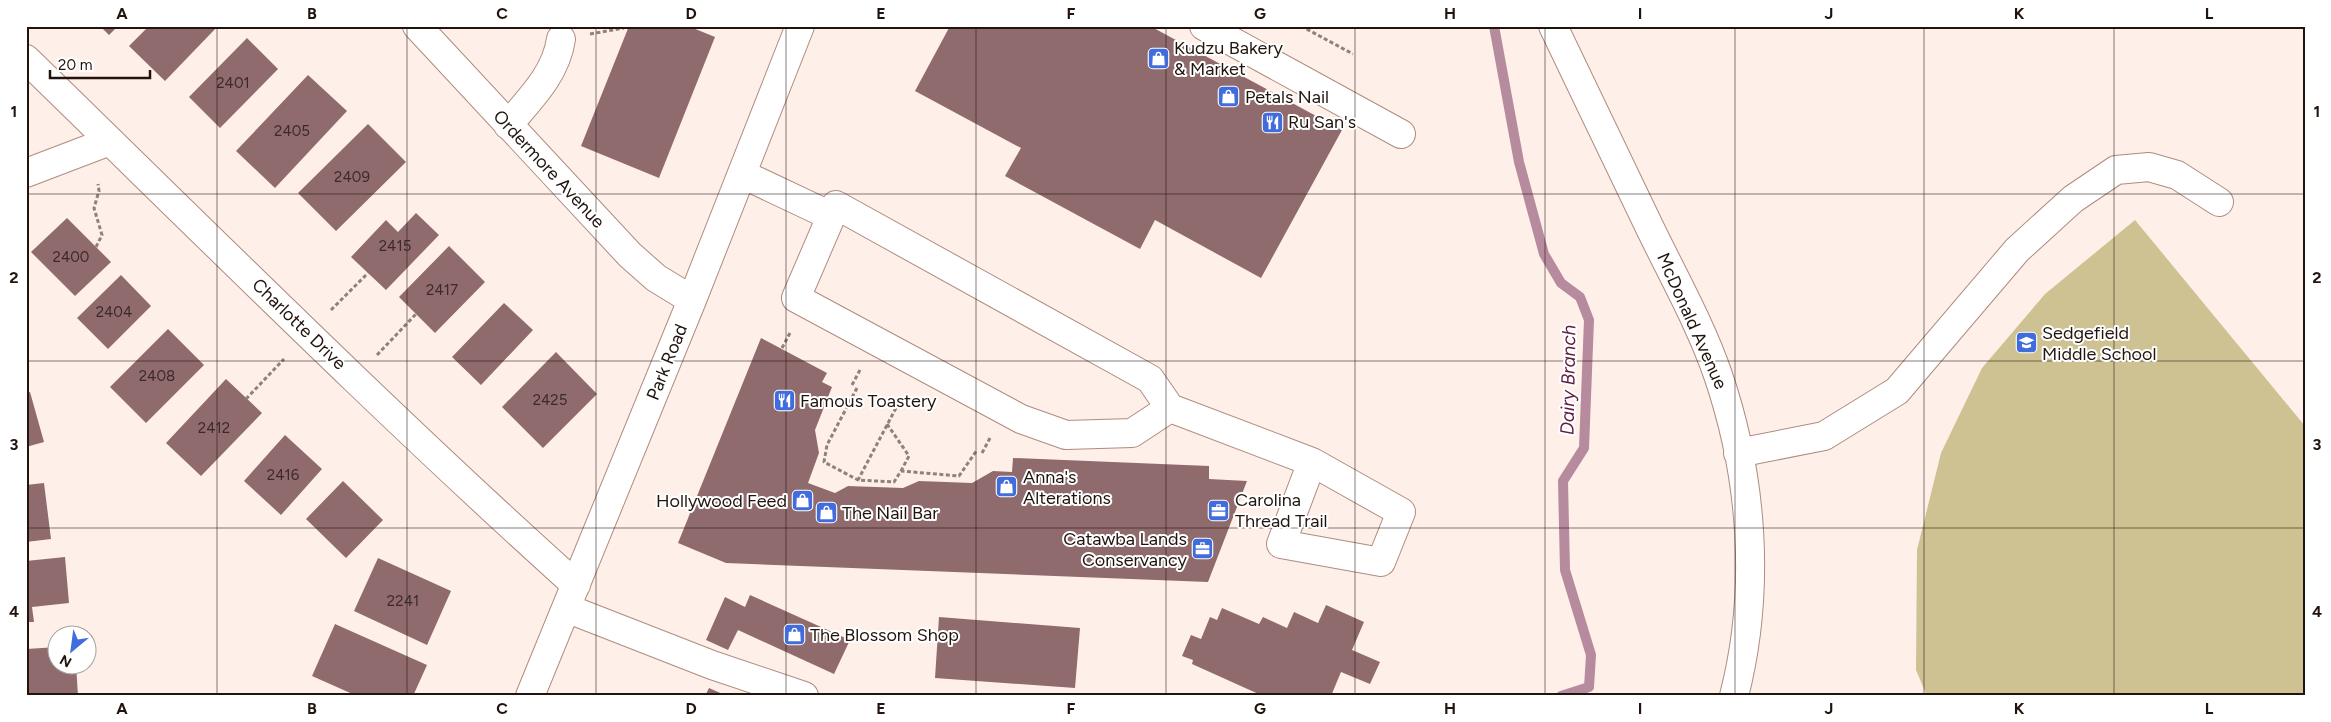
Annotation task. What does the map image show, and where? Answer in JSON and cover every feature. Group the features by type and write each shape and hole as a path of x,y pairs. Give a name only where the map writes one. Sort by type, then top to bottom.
{"street":[{"name":"Ordermore Avenue","path":"417,26 630,255 656,278 692,300"},
{"name":"Park Road","path":"530,696 692,300 800,26"},
{"path":"1204,26 1401,134"},
{"name":"McDonald Avenue","path":"1553,26 1704,339 1729,410 1745,484 1751,557 1750,592 1742,663 1734,696"},
{"path":"508,125 539,89 558,58 561,39"},
{"name":"Charlotte Drive","path":"26,60 360,384 516,532 571,597"},
{"path":"26,173 110,140"},
{"path":"1738,453 1824,436 1897,391 2017,250 2073,199 2116,170 2149,168 2177,175 2219,202"},
{"path":"742,174 831,216"},
{"path":"1170,408 1132,432 1066,435 1021,419 796,298 836,206 1150,379 1170,408 1312,462"},
{"path":"571,597 712,665 804,696"}],"path":[{"path":"1301,26 1353,54"},
{"path":"96,247 102,235 94,208 99,191 98,184"},
{"path":"331,310 368,273"},
{"path":"377,355 416,314"},
{"path":"246,399 284,359"},
{"path":"858,388 827,445 824,462 858,480 894,482 909,456 887,424"},
{"path":"858,480 896,408"},
{"path":"901,471 958,476 977,450"}],"shaded area":[{"path":"2135,220 2305,426 2305,696 1927,696 1916,670 1917,550 1941,453 1982,368 2045,294"}],"building":[{"path":"100,26 118,26 109,35"},
{"path":"149,26 218,26 165,81 129,46"},
{"path":"629,26 688,26 715,37 659,178 581,146"},
{"path":"950,26 1150,26 1342,130 1261,278 1155,220 1140,249 1005,176 1021,148 915,91"},
{"path":"247,38 278,69 220,128 189,97"},
{"path":"308,75 347,111 275,188 236,151"},
{"path":"368,124 406,162 336,231 298,193"},
{"path":"416,213 439,235 386,290 351,257 386,220 398,232"},
{"path":"67,218 111,262 75,296 31,252"},
{"path":"449,246 485,282 435,333 399,297"},
{"path":"121,275 151,306 108,349 77,318"},
{"path":"504,303 533,330 481,385 452,357"},
{"path":"168,329 204,365 146,423 110,387"},
{"path":"761,338 827,373 822,382 832,387 815,430 819,453 808,483 835,493 848,486 903,488 919,481 972,483 993,471 1012,472 1013,458 1209,466 1209,479 1247,481 1208,582 726,563 678,543"},
{"path":"556,352 597,394 543,448 502,407"},
{"path":"226,379 262,413 201,476 166,443"},
{"path":"30,392 44,442 26,447 26,393"},
{"path":"285,435 322,469 281,515 244,481"},
{"path":"343,481 383,520 346,558 306,519"},
{"path":"44,483 51,539 26,542 26,485"},
{"path":"65,557 69,603 32,607 34,622 26,622 26,561"},
{"path":"378,558 451,591 427,645 354,611"},
{"name":"The Blossom Shop","path":"750,595 850,640 834,674 738,630 728,650 706,640 725,597 745,607"},
{"path":"1326,605 1364,622 1352,650 1380,662 1370,684 1341,672 1331,696 1263,696 1192,664 1193,660 1182,656 1191,635 1201,639 1210,617 1217,620 1222,608 1259,624 1263,617 1287,628 1294,612 1318,623"},
{"path":"939,617 1080,628 1075,688 935,678"},
{"path":"335,624 427,665 413,696 357,696 312,676"},
{"path":"48,648 48,674 77,674 78,696 26,696 26,649"},
{"path":"709,688 727,696 705,696"}],"waterway":[{"name":"Dairy Branch","path":"1494,26 1519,162 1544,254 1561,283 1580,297 1589,320 1584,448 1563,481 1565,570 1591,655 1589,687 1561,696"}],"place":[{"name":"Kudzu Bakery & Market","path":"1158,58"},
{"name":"Petals Nail","path":"1229,97"},
{"name":"Ru San's","path":"1272,122"},
{"name":"Sedgefield Middle School","path":"2026,343"},
{"name":"Famous Toastery","path":"784,401"},
{"name":"Anna's Alterations","path":"1007,487"},
{"name":"Hollywood Feed","path":"803,501"},
{"name":"Carolina Thread Trail","path":"1219,510"},
{"name":"The Nail Bar","path":"826,513"},
{"name":"Catawba Lands Conservancy","path":"1203,549"},
{"name":"The Blossom Shop","path":"794,635"}]}
